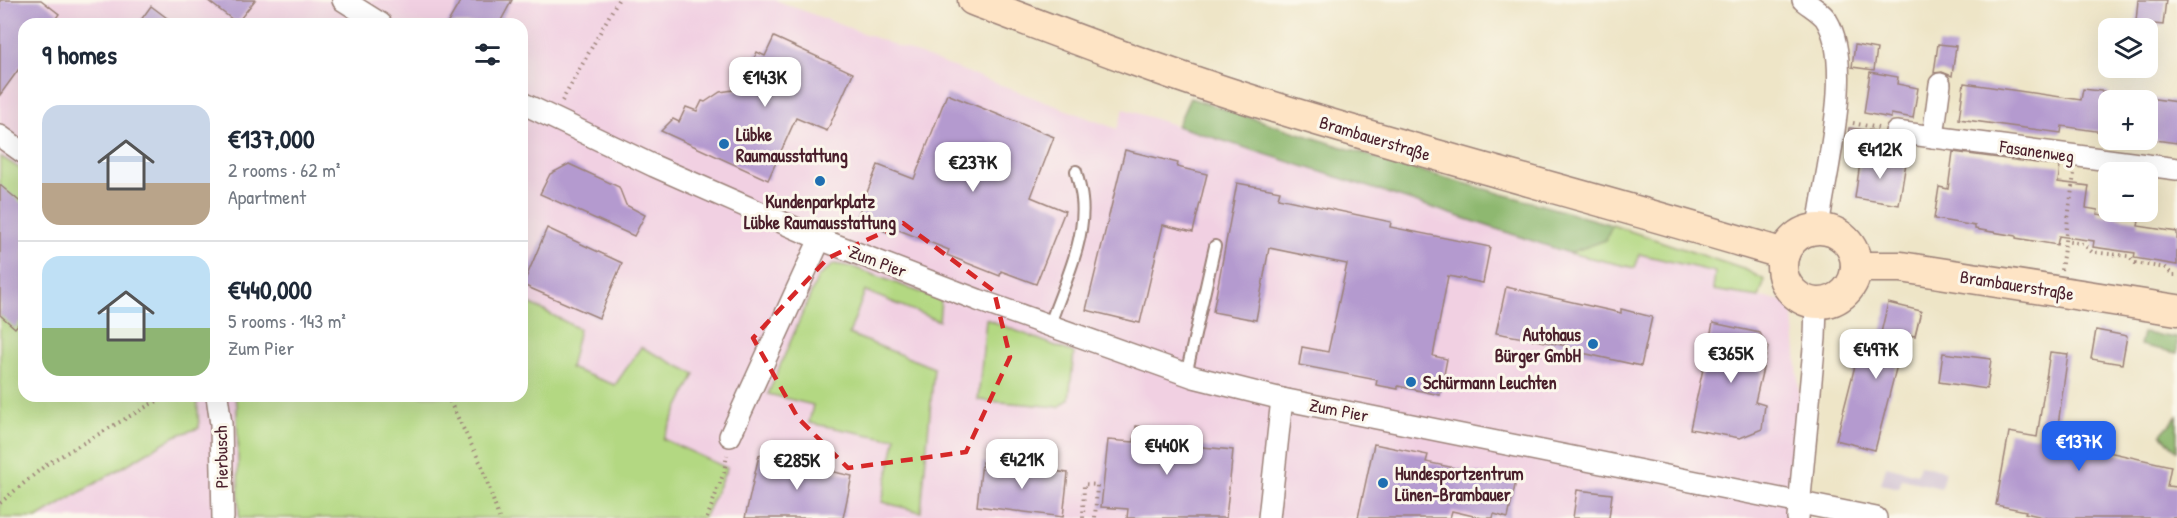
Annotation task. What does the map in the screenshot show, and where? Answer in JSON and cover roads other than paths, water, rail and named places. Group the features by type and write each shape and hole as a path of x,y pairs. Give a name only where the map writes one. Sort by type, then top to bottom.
{"main road":[{"name":"Brambauerstraße","path":"973,0 1072,38 1274,108 1486,171 1648,214 1784,254"},
{"path":"1818,229 1841,236 1855,255 1856,267 1851,286 1844,294 1826,303 1805,301 1795,295 1783,276 1782,265 1788,246 1801,234 1818,229"},
{"name":"Brambauerstraße","path":"1856,267 1900,267 2177,310"}],"street":[{"path":"343,0 372,18"},
{"path":"1803,0 1827,20 1836,46 1839,92 1818,229"},
{"path":"1933,137 1940,84"},
{"name":"Zum Pier","path":"528,106 654,166 820,239 1049,327 1186,375 1282,399 1799,510 1876,518"},
{"name":"Fasanenweg","path":"1896,132 2177,169"},
{"path":"0,136 18,149"},
{"path":"730,436 820,239"},
{"path":"1799,510 1815,338 1816,303"},
{"path":"1269,518 1282,399"},
{"name":"Pierbusch","path":"218,402 221,424 223,518"}],"lane":[{"path":"1049,327 1082,227 1082,200 1076,171"},
{"path":"1186,375 1215,246"}],"place":[{"name":"Lübke Raumausstattung","path":"724,144"},
{"name":"Kundenparkplatz Lübke Raumausstattung","path":"820,181"},
{"name":"Autohaus Bürger GmbH","path":"1593,344"},
{"name":"Schürmann Leuchten","path":"1411,382"},
{"name":"Hundesportzentrum Lünen-Brambauer","path":"1383,483"}]}
